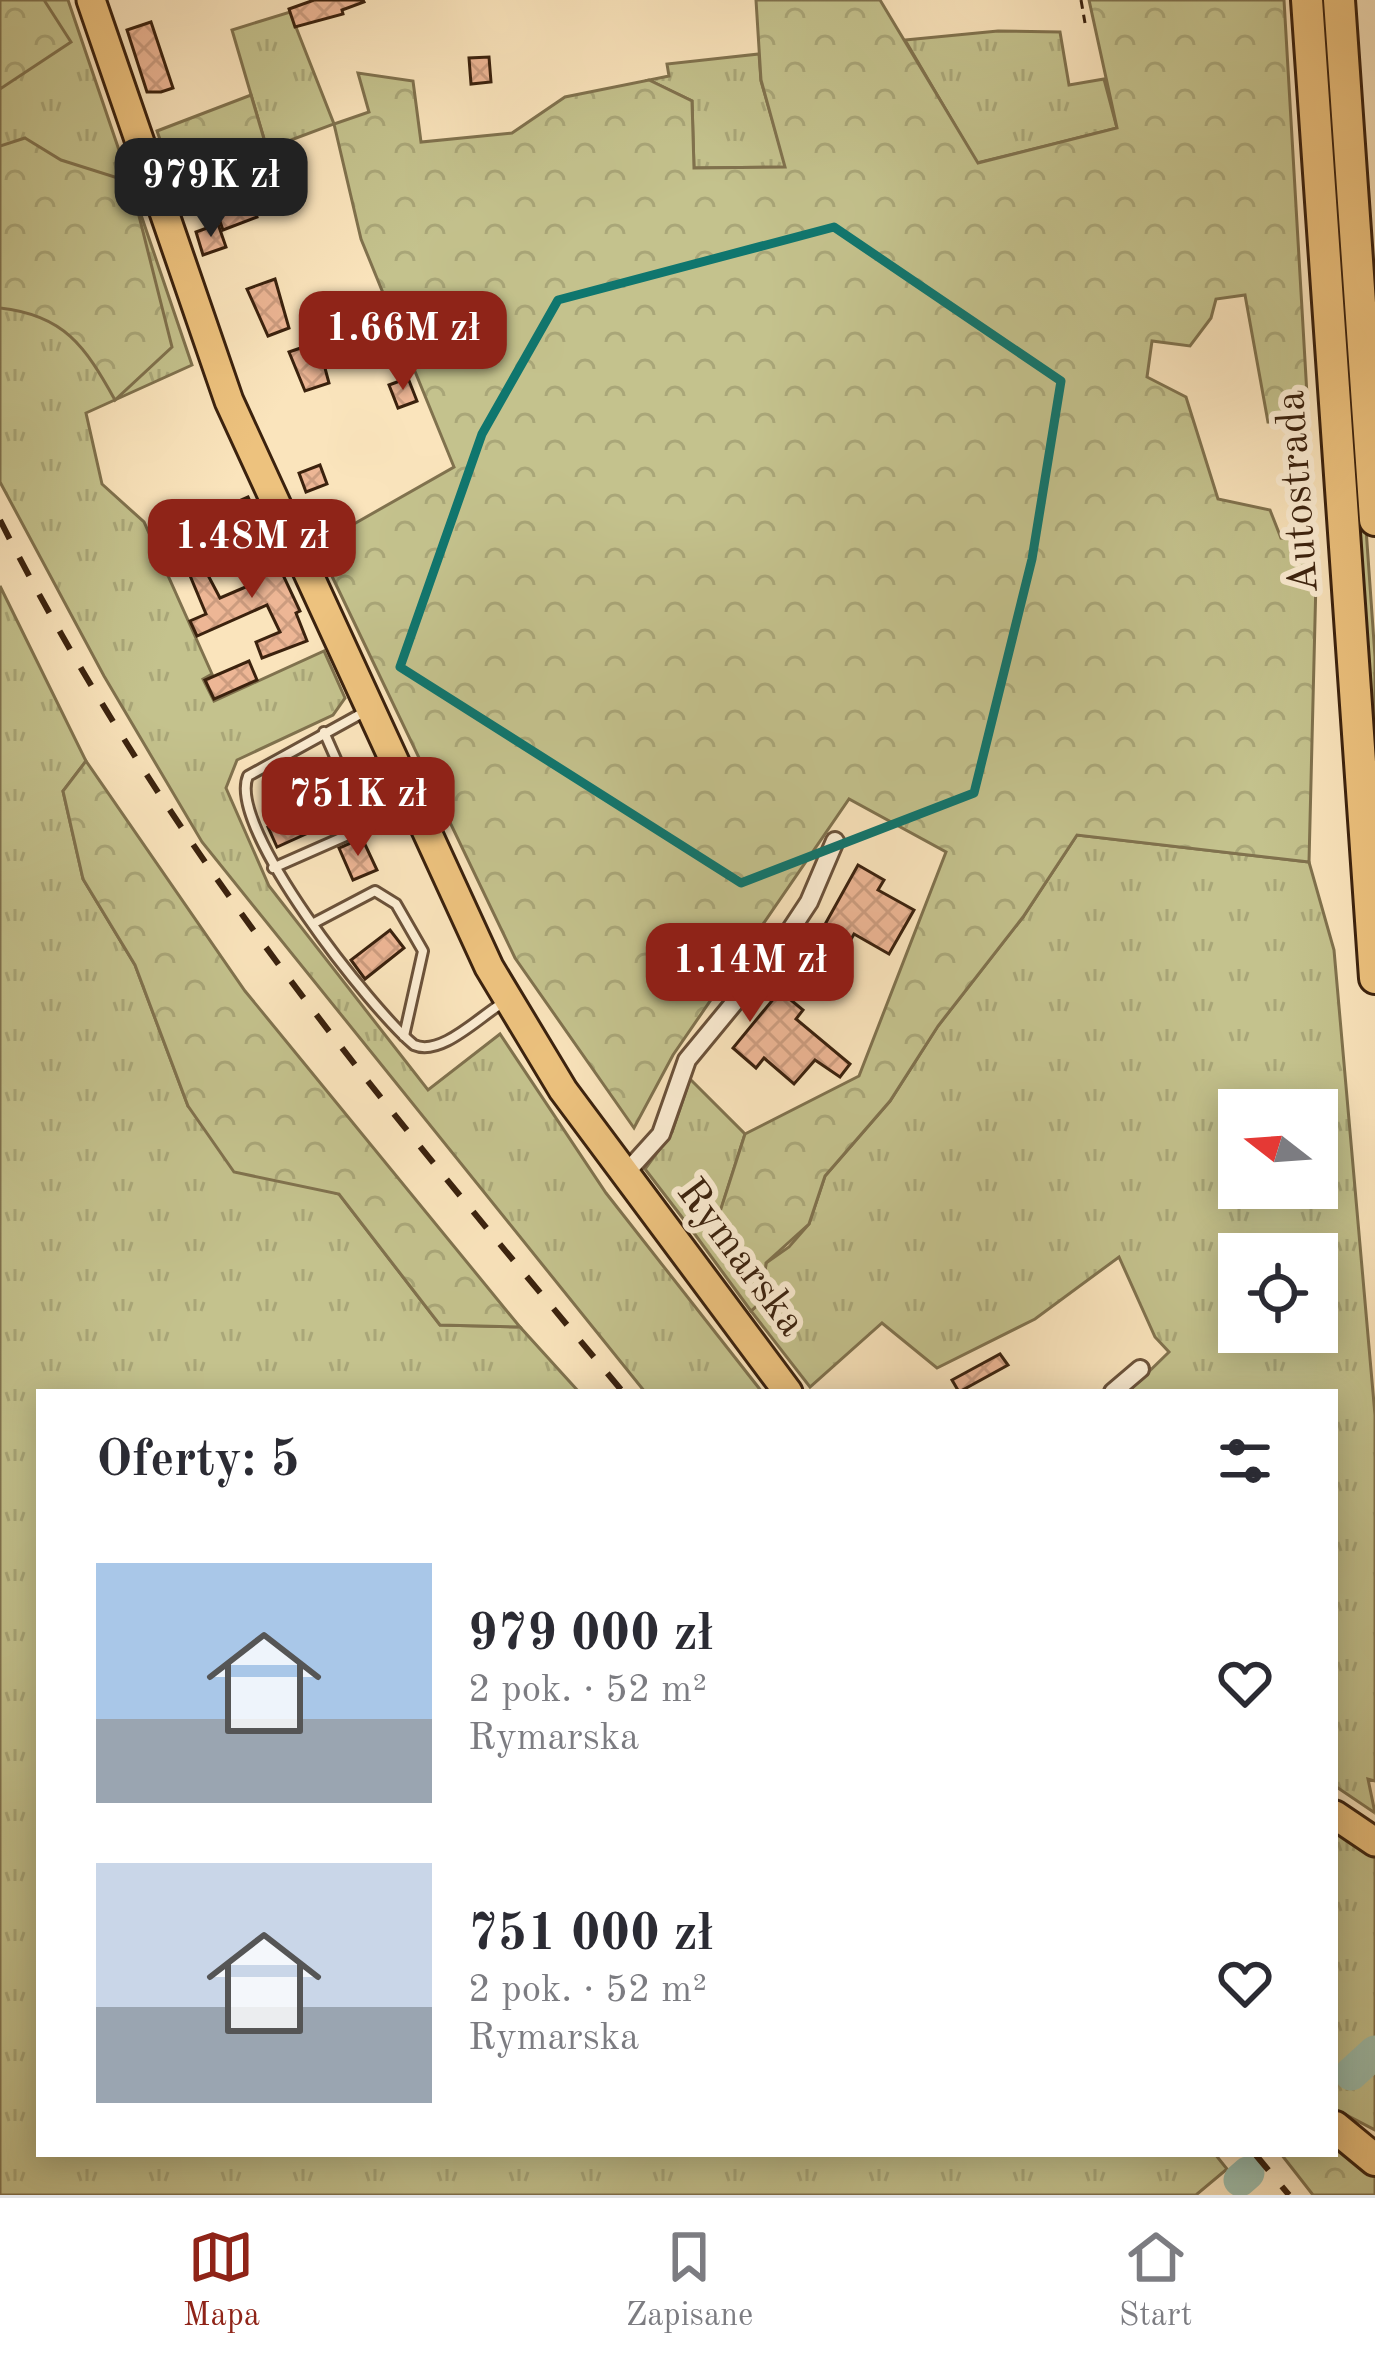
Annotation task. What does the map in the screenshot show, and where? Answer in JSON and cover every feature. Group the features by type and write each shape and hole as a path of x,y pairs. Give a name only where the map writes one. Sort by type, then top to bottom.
{"highway":[{"name":"Autostrada","path":"1307,0 1375,978"},
{"name":"Autostrada","path":"1339,0 1375,520"},
{"path":"1338,2125 1375,2137"},
{"path":"1338,2127 1375,2160"}],"main road":[{"name":"Rymarska","path":"93,1 214,363 368,710 507,1001 624,1175 786,1389"},
{"path":"1338,1817 1375,1842"}],"street":[{"name":"Rymarska","path":"624,1175 662,1134 687,1060 776,952 808,902 835,841"},
{"path":"1117,1389 1140,1370"}],"lane":[{"path":"368,710 254,769 245,782 244,801 273,868 404,1036 420,1049 432,1049 507,1001"},
{"path":"273,868 366,827 324,732"},
{"path":"314,923 375,891 396,904 423,951 404,1036"}],"path":[{"path":"1081,0 1085,23"}],"highlighted area":[{"path":"834,227 1061,381 1032,559 974,793 741,883 400,667 482,434 558,300"}],"green space":[{"path":"0,0 68,0 192,365 86,413 102,484 144,522 212,674 203,679 214,701 324,651 345,698 333,715 237,760 226,788 269,886 428,1090 500,1034 606,1193 760,1389 643,1389 202,842 104,676 0,482"},
{"path":"0,0 44,0 71,42 0,89"},
{"path":"756,0 880,0 978,163 1117,128 1089,0 1284,0 1307,395 1294,424 1268,422 1245,295 1216,299 1211,318 1190,346 1152,341 1147,377 1186,397 1218,499 1270,510 1281,538 1317,540 1309,862 1077,835 1023,917 938,1026 890,1101 825,1176 809,1224 766,1263 762,1301 751,1311 691,1229 717,1221 745,1134 859,1076 946,852 849,799 673,1055 634,1128 515,958 317,545 454,467 361,239 334,124 369,112 358,73 413,81 421,142 512,133 565,97 649,80 692,101 694,168 785,167 761,80"},
{"path":"1317,0 1329,0 1375,657 1375,823"},
{"path":"290,12 334,124 267,149 232,30"},
{"path":"998,31 1060,32 1069,85 1104,79 1117,128 977,163 905,40"},
{"path":"759,54 761,81 786,167 694,168 692,101 649,80 669,76 667,64"},
{"path":"251,95 267,149 175,182 157,131"},
{"path":"25,138 61,160 118,178 137,208 172,347 115,400 70,336 41,318 0,308 0,146"},
{"path":"0,586 86,761 63,791 83,879 135,965 188,1106 295,1181 339,1194 440,1325 520,1327 576,1389 36,1389 36,2157 1217,2157 1227,2169 1196,2195 0,2195"},
{"path":"86,761 245,991 520,1327 440,1325 339,1194 234,1172 188,1106 135,965 83,879 63,791"},
{"path":"1077,835 1309,862 1334,950 1375,1415 1375,1781 1368,1779 1375,1813 1338,1788 1338,1389 1131,1389 1169,1352 1155,1337 1119,1257 1035,1319 937,1368 882,1323 810,1387 751,1311 762,1301 766,1263 789,1247 809,1224 825,1176 890,1101 938,1026 1023,917"},
{"path":"690,1079 745,1134 717,1222 691,1229 645,1169 672,1132"},
{"path":"1338,1829 1375,1855 1375,2130 1338,2111"},
{"path":"1338,2145 1375,2174 1375,2195 1313,2195 1283,2157 1338,2157"}],"building":[{"path":"314,0 364,2 342,10 343,14 295,27 289,9"},
{"path":"151,22 173,88 161,92 147,92 127,30"},
{"path":"489,57 491,82 471,84 469,58"},
{"path":"251,200 257,217 223,230 217,213"},
{"path":"218,224 226,247 203,255 196,232"},
{"path":"275,279 289,328 268,336 247,289"},
{"path":"318,342 329,383 305,391 289,352"},
{"path":"408,378 417,401 398,408 389,385"},
{"path":"320,465 327,484 306,492 299,473"},
{"path":"248,497 257,516 206,538 198,519"},
{"path":"267,541 300,611 296,613 307,641 262,658 256,642 280,632 267,605 197,636 190,621 206,614 186,566 200,560 220,598 255,583 242,553"},
{"path":"249,661 257,680 214,699 205,680"},
{"path":"343,794 355,823 332,833 328,824 277,847 268,827"},
{"path":"362,838 377,870 353,880 339,848"},
{"path":"858,865 884,880 878,890 914,910 889,954 854,934 839,961 813,946"},
{"path":"390,930 404,948 365,979 351,960"},
{"path":"780,991 803,1010 796,1019 850,1064 840,1077 815,1060 794,1084 764,1058 756,1068 733,1048"},
{"path":"1000,1354 1008,1365 964,1389 957,1389 952,1380"}],"waterway":[{"path":"1351,2074 1375,2052"},
{"path":"1240,2180 1248,2173"}],"railway":[{"path":"0,520 65,641 209,867 366,1079 621,1389"},
{"path":"1257,2157 1289,2195"}]}
